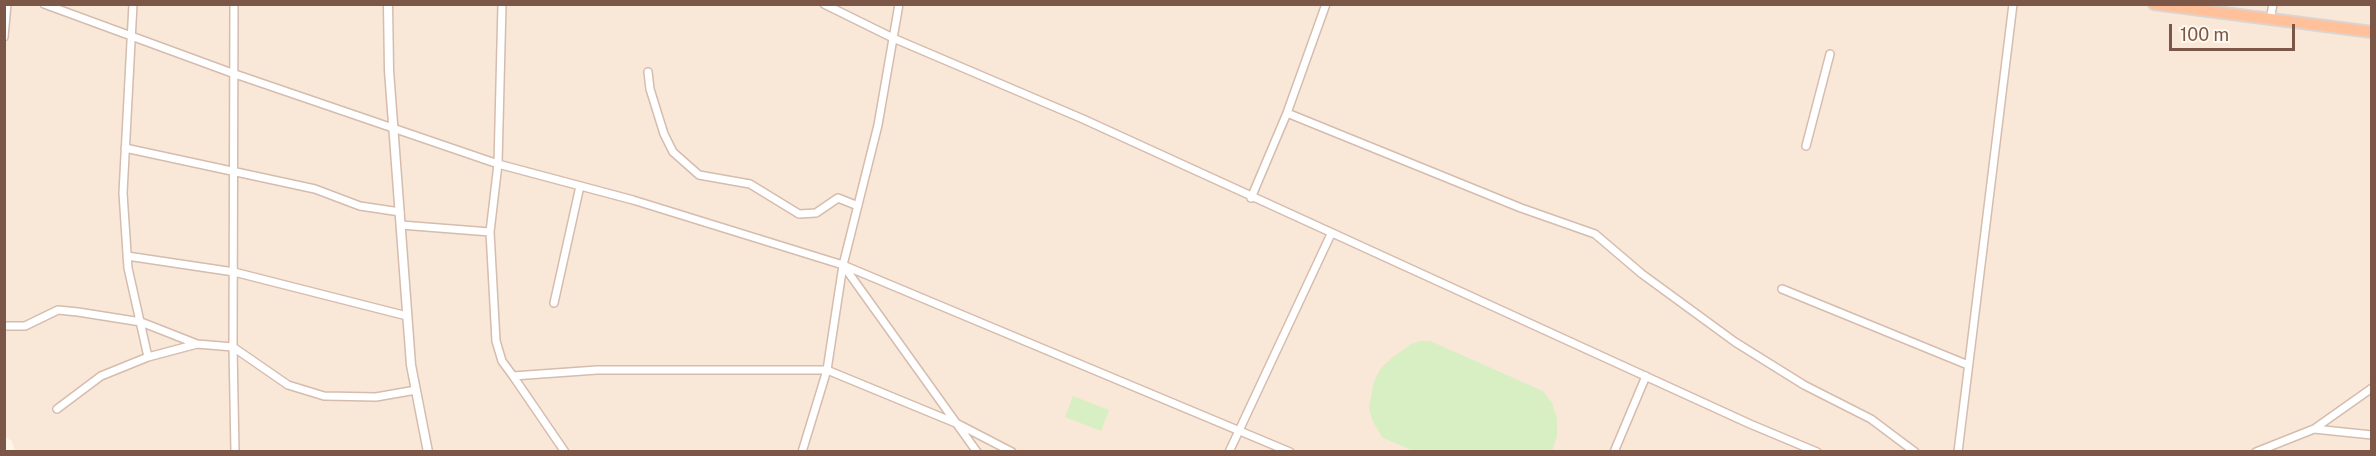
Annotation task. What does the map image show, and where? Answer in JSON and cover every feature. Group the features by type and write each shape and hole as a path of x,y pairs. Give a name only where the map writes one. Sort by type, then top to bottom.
{"highway":[{"path":"2154,4 2372,32"}],"street":[{"path":"4,37 7,4"},
{"path":"44,4 394,130 498,164 580,186 843,266 1238,428 1290,452"},
{"path":"133,4 123,193 128,256 148,357"},
{"path":"234,4 232,170 235,452"},
{"path":"388,4 389,70 407,316 416,390 428,452"},
{"path":"502,4 498,164 490,232 496,342 502,361 565,452"},
{"path":"824,4 893,38 1083,119 1251,198 1804,449 1817,452"},
{"path":"802,452 827,370 843,266 878,125 899,4"},
{"path":"1251,198 1287,113 1326,4"},
{"path":"1958,452 2013,4"},
{"path":"2270,20 2273,4"},
{"path":"1806,147 1830,54"},
{"path":"648,72 650,89 664,134 673,152 699,175 750,184 799,214 816,213 838,198 858,206"},
{"path":"1287,113 1521,208 1594,234 1642,274 1735,342 1804,385 1870,419 1915,452"},
{"path":"125,147 315,189 360,206 400,212"},
{"path":"554,303 580,186"},
{"path":"400,225 490,232"},
{"path":"1229,452 1238,428 1331,234"},
{"path":"128,256 234,272 407,316"},
{"path":"843,266 977,452"},
{"path":"1782,289 1968,365"},
{"path":"4,326 25,326 58,310 141,322 197,344"},
{"path":"57,410 101,376 148,357 197,344 233,346 288,385 324,396 376,397 416,390"},
{"path":"513,376 597,370 827,370 958,424 1012,452"},
{"path":"1614,452 1646,376"},
{"path":"2256,452 2314,429 2372,388"},
{"path":"2314,429 2372,435"}],"shaded area":[{"path":"5,5 2371,5 2371,451 15,452 12,441 5,437"}],"green space":[{"path":"1430,341 1543,391 1552,403 1557,418 1557,436 1552,451 1414,451 1383,438 1372,420 1369,407 1374,381 1381,368 1392,358 1411,344"},
{"path":"1073,396 1109,410 1101,431 1065,417"}]}
